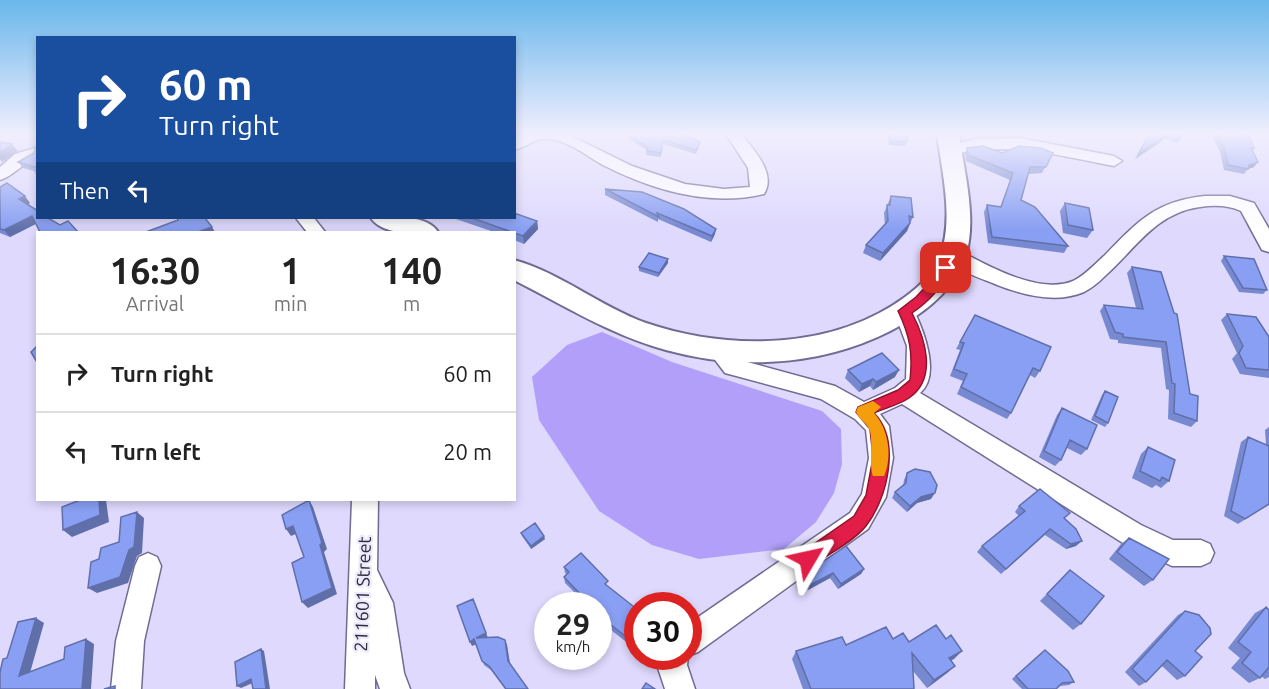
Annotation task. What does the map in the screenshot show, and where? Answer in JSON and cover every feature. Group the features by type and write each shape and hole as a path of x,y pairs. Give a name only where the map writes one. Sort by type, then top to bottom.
{"street":[{"path":"621,166 643,177 721,194 749,194 758,190 760,180 754,166"},
{"path":"516,270 636,330 680,342 748,352 790,351 845,340 885,324 921,301 939,280 953,255 957,232 951,166"},
{"path":"953,255 987,275 1003,281 1058,291 1077,288 1106,266 1152,216 1180,203 1216,200 1248,207 1269,246"},
{"path":"306,219 315,231"},
{"path":"386,219 423,231"},
{"path":"863,412 903,394 917,382 920,358 917,335 904,311"},
{"path":"702,632 860,521 873,497 881,458 877,426 863,412 827,392 734,367 717,348"},
{"path":"903,394 1132,534 1172,553 1201,553"},
{"name":"211601 Street","path":"360,689 365,501"},
{"path":"126,689 130,641 148,566"},
{"path":"364,574 380,603 390,673 395,689"},
{"path":"674,670 680,689"}],"shaded area":[{"path":"602,332 672,362 822,411 841,429 842,464 834,493 816,522 784,549 699,559 652,545 599,511 539,420 532,377 567,345"}],"building":[{"path":"996,166 1046,166 1030,167 1021,200 1035,207 1068,246 992,237 987,205 1001,207 1013,173"},
{"path":"7,183 25,196 19,199 36,210 36,219 50,219 60,225 68,221 77,231 40,231 32,216 4,230 0,229 0,187"},
{"path":"605,189 642,192 684,209 716,229 712,236 657,213 659,217"},
{"path":"891,196 911,198 913,217 909,216 910,223 883,253 866,245 888,221 887,205 890,205"},
{"path":"1065,203 1089,208 1093,230 1068,225"},
{"path":"516,214 537,221 523,236 516,234 516,231 509,231 475,219 516,219"},
{"path":"206,219 212,227 201,231 149,231 178,220"},
{"path":"649,253 668,259 659,273 639,267"},
{"path":"1224,256 1254,259 1267,290 1243,288"},
{"path":"1132,267 1161,272 1174,313 1177,314 1190,394 1198,396 1197,421 1174,413 1175,384 1172,383 1166,342 1123,337 1123,334 1115,332 1104,305 1143,309"},
{"path":"1227,314 1256,317 1269,337 1269,370 1246,368 1239,353 1243,346"},
{"path":"975,315 1051,347 1040,371 1033,368 1011,413 961,387 967,374 954,369 964,343 960,342"},
{"path":"36,347 36,361 31,352"},
{"path":"882,353 899,370 876,382 873,379 862,384 848,370"},
{"path":"1105,391 1118,397 1108,423 1095,416"},
{"path":"1062,408 1097,425 1087,449 1070,440 1061,460 1044,451"},
{"path":"1248,437 1269,446 1269,504 1245,519 1231,511"},
{"path":"1148,447 1175,460 1169,481 1162,477 1160,481 1140,471"},
{"path":"915,469 930,472 937,485 935,493 921,497 910,506 895,492 906,483 907,473"},
{"path":"1040,489 1070,513 1064,518 1076,529 1082,541 1071,544 1050,529 1006,569 982,546 1025,511 1019,506"},
{"path":"77,501 99,501 100,515 63,530 62,507"},
{"path":"309,501 322,543 320,545 332,588 302,602 292,563 304,557 293,526 286,529 282,515"},
{"path":"137,512 134,547 129,550 120,577 88,588 91,562 99,559 101,548 119,542 121,517"},
{"path":"535,523 544,536 531,546 521,533"},
{"path":"1129,538 1169,559 1153,580 1117,552"},
{"path":"846,546 864,569 841,584 833,573 810,585 803,575"},
{"path":"581,553 608,581 605,584 624,599 624,635 612,626 612,592 578,592 564,577 569,572 564,567"},
{"path":"1070,570 1104,596 1081,624 1047,594"},
{"path":"473,599 486,633 476,638 498,637 505,640 508,661 528,689 506,689 489,666 482,661 474,639 470,642 457,606"},
{"path":"1266,607 1269,610 1269,667 1260,678 1242,663 1251,652 1238,642"},
{"path":"1185,611 1199,615 1210,628 1211,634 1195,651 1202,657 1185,676 1167,660 1146,682 1132,669"},
{"path":"36,618 19,676 64,659 65,647 86,639 82,689 0,689 3,659 7,658 18,622"},
{"path":"936,625 946,639 951,635 962,651 949,658 955,666 934,680 912,653 914,689 811,689 796,651 842,637 846,645 886,627 893,639 903,633 909,642"},
{"path":"261,649 266,689 253,689 251,679 237,686 235,662"},
{"path":"1045,650 1068,671 1074,682 1062,683 1056,689 1028,689 1016,676"},
{"path":"646,683 655,689 642,689"}],"slow traffic":[{"path":"873,407 863,412 877,426 881,458 879,471"}],"route":[{"path":"808,559 860,521 873,497 881,458 877,426 863,412 903,394 917,382 920,358 917,335 904,311 921,301 946,268"}]}
